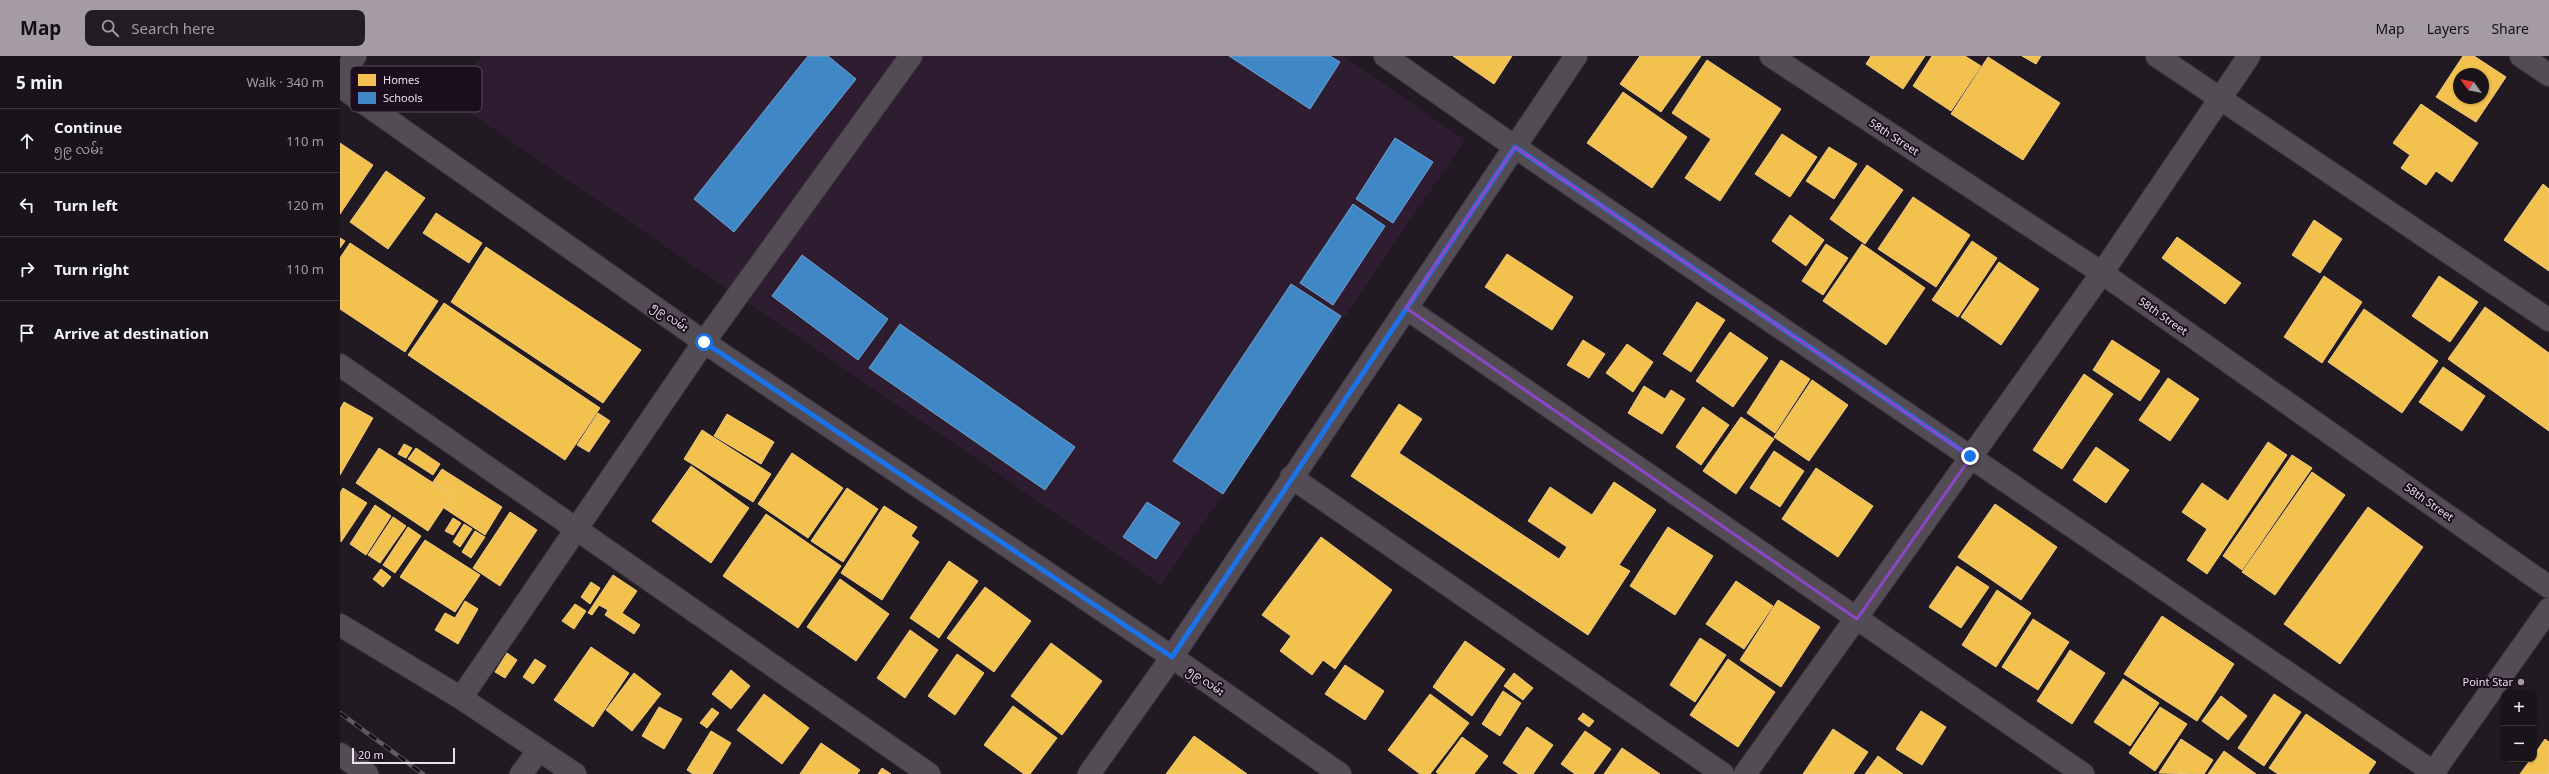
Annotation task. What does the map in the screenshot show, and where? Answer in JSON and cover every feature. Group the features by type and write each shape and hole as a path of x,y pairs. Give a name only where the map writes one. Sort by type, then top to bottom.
{"street":[{"path":"340,79 355,56"},
{"path":"461,698 704,342 911,56"},
{"path":"1385,56 1515,147 2434,773 2549,609"},
{"path":"1089,774 1172,657 1576,56"},
{"name":"58th Street","path":"1771,56 2102,273 2549,587"},
{"path":"2157,56 2549,320"},
{"path":"1746,774 1857,619 1970,456 2102,273 2249,56"},
{"path":"2521,56 2549,75"},
{"name":"၅၉ လမ်း","path":"340,86 350,93"},
{"name":"၅၉ လမ်း","path":"377,112 704,342 1172,657 1340,774"},
{"path":"1406,308 2083,774"},
{"path":"340,365 929,774"},
{"path":"1291,478 1723,774"},
{"path":"340,625 461,698 575,774"},
{"path":"521,774 539,750"},
{"path":"340,754 367,774"}],"highlighted area":[{"path":"1515,147 1971,457 1857,619 1406,308"}],"shaded area":[{"path":"482,56 1343,56 1465,140 1161,585 469,112 482,112 482,66 475,66"}],"building: Homes":[{"path":"1453,56 1512,56 1494,84"},
{"path":"1640,56 1701,56 1661,112 1620,84"},
{"path":"1871,56 1925,56 1903,89 1866,64"},
{"path":"1932,56 1965,56 1981,66 1951,111 1913,86"},
{"path":"2022,56 2041,56 2036,64"},
{"path":"2463,56 2474,56 2506,77 2489,102 2489,68 2455,68"},
{"path":"1988,57 2060,103 2023,160 1951,114"},
{"path":"1707,60 1781,109 1720,201 1685,178 1711,139 1672,113"},
{"path":"2453,71 2453,104 2488,104 2476,122 2436,97"},
{"path":"1623,92 1687,137 1652,188 1587,143"},
{"path":"2421,104 2478,143 2452,182 2436,171 2426,185 2401,168 2410,155 2393,143"},
{"path":"1782,134 1817,157 1790,197 1755,174"},
{"path":"340,143 373,165 340,214"},
{"path":"1829,147 1857,164 1834,199 1806,181"},
{"path":"1867,165 1903,190 1865,244 1830,219"},
{"path":"386,171 425,198 388,249 350,222"},
{"path":"2543,184 2549,189 2549,271 2504,240"},
{"path":"1913,197 1970,235 1936,287 1878,249"},
{"path":"436,213 482,243 469,263 423,233"},
{"path":"1790,215 1824,240 1806,266 1772,241"},
{"path":"2314,220 2342,239 2320,273 2292,255"},
{"path":"2177,237 2241,283 2225,304 2162,258"},
{"path":"340,238 345,241 340,248"},
{"path":"1972,241 1997,258 1958,317 1932,300"},
{"path":"350,243 438,301 405,352 340,309 340,258"},
{"path":"1826,244 1848,258 1823,295 1802,281"},
{"path":"1862,244 1925,288 1886,345 1823,301"},
{"path":"486,247 641,350 603,403 451,302"},
{"path":"1507,254 1573,297 1552,330 1485,287"},
{"path":"1999,262 2039,289 2001,345 1961,317"},
{"path":"2324,276 2362,302 2322,363 2284,337"},
{"path":"2439,276 2478,302 2450,342 2412,316"},
{"path":"1697,302 1725,320 1691,372 1663,354"},
{"path":"444,303 600,408 565,460 408,355"},
{"path":"2485,307 2549,353 2549,431 2448,359"},
{"path":"2364,309 2438,361 2402,413 2328,362"},
{"path":"1730,332 1768,358 1733,407 1696,381"},
{"path":"1583,340 1605,354 1589,378 1567,365"},
{"path":"2112,340 2160,371 2140,401 2093,370"},
{"path":"1627,344 1653,362 1633,392 1606,373"},
{"path":"1781,360 1810,379 1775,433 1747,413"},
{"path":"2443,367 2485,396 2462,431 2419,402"},
{"path":"2084,374 2113,394 2062,469 2033,450"},
{"path":"2168,378 2199,399 2170,441 2139,420"},
{"path":"1812,380 1848,405 1809,461 1774,437"},
{"path":"1644,386 1665,399 1671,390 1685,399 1662,434 1628,413"},
{"path":"344,402 373,418 340,475 340,409"},
{"path":"1399,404 1422,419 1399,453 1559,559 1567,547 1528,521 1550,487 1592,515 1614,482 1656,510 1619,565 1630,571 1588,635 1351,476"},
{"path":"1703,407 1729,425 1701,465 1676,447"},
{"path":"598,413 610,421 589,452 577,445"},
{"path":"727,414 774,442 761,464 714,436"},
{"path":"1741,417 1774,439 1736,494 1703,471"},
{"path":"702,430 771,474 753,502 684,459"},
{"path":"2268,442 2287,455 2207,574 2187,560 2207,529 2182,512 2202,483 2228,501"},
{"path":"404,444 412,448 406,458 398,454"},
{"path":"2096,447 2129,470 2106,503 2073,480"},
{"path":"379,448 452,495 428,531 356,483"},
{"path":"416,448 440,464 433,475 408,459"},
{"path":"1774,451 1804,471 1780,507 1750,488"},
{"path":"792,453 843,488 808,538 758,504"},
{"path":"2292,455 2312,468 2242,570 2223,556"},
{"path":"691,466 749,508 711,563 652,521"},
{"path":"1816,468 1873,506 1838,557 1782,519"},
{"path":"442,469 502,507 485,535 444,508 452,495 433,482"},
{"path":"2312,472 2345,495 2275,595 2242,572"},
{"path":"343,488 367,503 341,542 340,493"},
{"path":"847,488 878,509 843,562 811,541"},
{"path":"1995,504 2057,547 2021,600 1958,557"},
{"path":"375,505 391,516 366,555 350,544"},
{"path":"884,506 917,527 911,536 919,542 882,600 841,573"},
{"path":"2368,507 2423,547 2340,664 2284,624"},
{"path":"510,512 537,530 500,586 473,568"},
{"path":"766,514 841,566 798,628 723,576"},
{"path":"393,517 406,526 380,563 368,555"},
{"path":"453,518 461,523 453,535 445,531"},
{"path":"464,524 472,529 460,547 453,542"},
{"path":"408,527 421,536 395,573 383,565"},
{"path":"1668,527 1713,556 1675,615 1630,586"},
{"path":"475,531 485,537 471,558 462,552"},
{"path":"1321,537 1392,590 1335,669 1323,660 1312,675 1280,651 1291,636 1262,615"},
{"path":"425,540 480,575 455,612 400,577"},
{"path":"949,561 978,581 939,638 910,618"},
{"path":"1957,566 1989,587 1961,628 1929,607"},
{"path":"381,569 391,577 383,587 373,579"},
{"path":"613,575 637,591 622,613 640,625 634,634 605,615 608,610 599,605 592,615 588,613"},
{"path":"840,579 889,614 856,661 807,627"},
{"path":"1736,581 1773,606 1744,649 1706,624"},
{"path":"591,582 600,588 590,604 581,597"},
{"path":"985,587 1031,621 994,672 947,638"},
{"path":"1997,590 2031,613 1996,667 1962,645"},
{"path":"1778,600 1820,627 1781,687 1740,660"},
{"path":"465,601 478,609 458,644 435,630 445,613 455,618"},
{"path":"575,604 586,611 574,629 562,621"},
{"path":"2162,616 2234,664 2197,721 2124,674"},
{"path":"2033,619 2069,642 2038,690 2002,667"},
{"path":"910,630 938,650 905,698 877,678"},
{"path":"1700,638 1726,655 1695,702 1670,685"},
{"path":"1465,641 1505,669 1472,716 1433,687"},
{"path":"1051,643 1102,681 1062,735 1011,696"},
{"path":"591,647 629,673 593,727 554,700"},
{"path":"2070,650 2105,673 2072,724 2037,701"},
{"path":"507,653 517,660 505,678 495,672"},
{"path":"957,654 984,673 955,715 928,696"},
{"path":"535,659 546,666 533,684 523,677"},
{"path":"1728,659 1775,692 1738,747 1690,715"},
{"path":"1345,665 1384,691 1365,720 1325,694"},
{"path":"731,670 750,686 731,709 712,694"},
{"path":"634,673 661,694 632,731 606,710"},
{"path":"1514,673 1533,688 1523,700 1504,686"},
{"path":"2123,679 2159,703 2130,746 2094,722"},
{"path":"1503,691 1521,703 1500,736 1482,724"},
{"path":"764,694 809,728 782,764 737,730"},
{"path":"1430,694 1469,723 1430,774 1420,774 1388,750"},
{"path":"2274,694 2301,712 2264,766 2238,748"},
{"path":"2221,696 2247,716 2228,740 2202,721"},
{"path":"1013,706 1057,738 1030,774 1024,774 984,745"},
{"path":"659,707 682,719 664,749 642,736"},
{"path":"2160,707 2187,724 2155,771 2129,753"},
{"path":"712,708 719,713 707,728 700,723"},
{"path":"1921,711 1946,727 1922,765 1896,749"},
{"path":"1583,713 1594,721 1589,727 1578,719"},
{"path":"2306,714 2376,762 2368,774 2278,774 2269,768"},
{"path":"1527,727 1553,745 1533,774 1519,774 1503,763"},
{"path":"1833,729 1868,752 1853,774 1803,774"},
{"path":"711,731 731,743 712,774 693,774 687,770"},
{"path":"1585,731 1611,749 1593,774 1575,774 1561,764"},
{"path":"1194,736 1247,774 1166,774"},
{"path":"1462,737 1488,756 1474,774 1439,774 1436,772"},
{"path":"2181,739 2213,760 2204,774 2159,773"},
{"path":"2545,739 2549,742 2549,774 2520,774 2529,762 2537,762 2537,751"},
{"path":"821,743 860,770 857,774 800,774"},
{"path":"1622,748 1660,774 1604,774"},
{"path":"2224,751 2256,774 2208,774"},
{"path":"1878,756 1903,774 1865,774"},
{"path":"882,768 891,774 878,774"}],"building: Schools":[{"path":"808,56 828,56 856,79 734,232 694,199"},
{"path":"1229,56 1330,56 1340,62 1310,109"},
{"path":"1395,138 1433,162 1393,223 1356,199"},
{"path":"1353,204 1385,226 1333,305 1300,283"},
{"path":"802,255 888,319 858,360 772,296"},
{"path":"1291,284 1341,316 1223,494 1173,461"},
{"path":"900,324 1075,447 1045,490 869,368"},
{"path":"1147,502 1180,523 1156,559 1123,537"}],"railway":[{"path":"340,713 423,774"}],"place":[{"name":"Point Star","path":"2521,682"}],"route":[{"path":"704,342 1172,657 1515,147 1970,456"}]}
